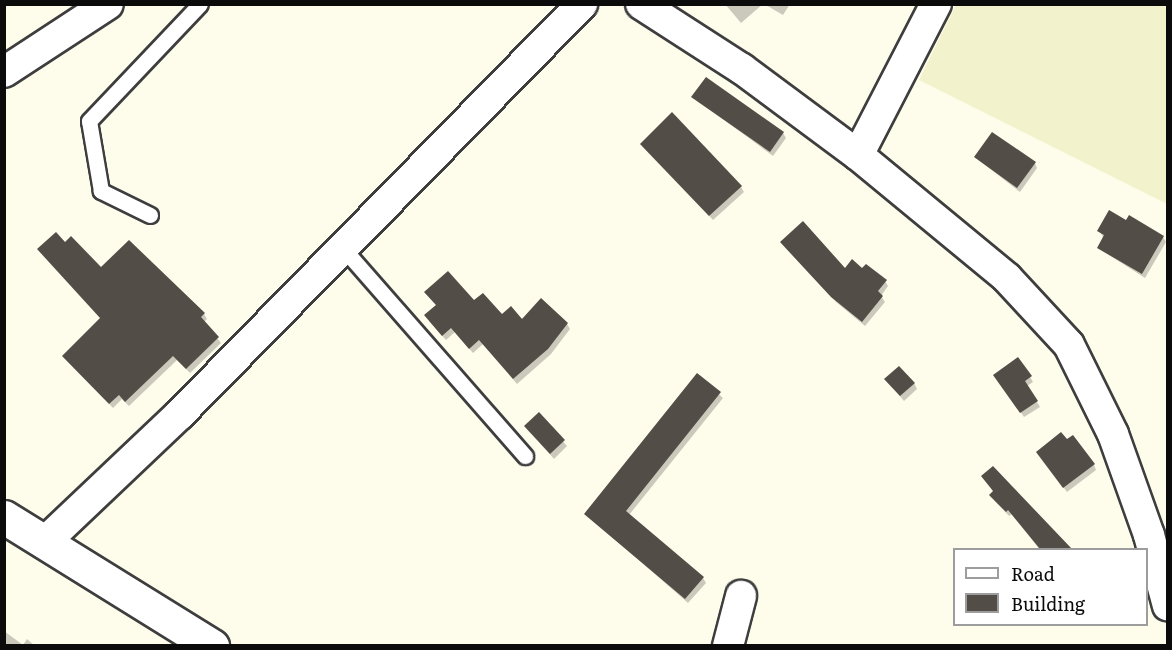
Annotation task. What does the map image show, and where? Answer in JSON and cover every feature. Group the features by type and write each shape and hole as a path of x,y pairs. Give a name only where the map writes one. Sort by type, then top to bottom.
{"street":[{"path":"4,72 108,4"},
{"path":"46,541 179,415 342,246 582,4"},
{"path":"641,4 742,69 858,155 1007,278 1069,345 1113,434 1149,535 1167,606"},
{"path":"858,155 936,4"},
{"path":"4,517 212,645"},
{"path":"728,645 741,596"}],"lane":[{"path":"150,215 101,191 89,121 200,4"},
{"path":"342,246 525,456"}],"green space":[{"path":"956,5 1167,5 1167,204 919,80"}],"building":[{"path":"706,77 784,132 770,152 691,97"},
{"path":"672,112 742,186 709,216 640,144"},
{"path":"992,132 1036,162 1017,188 974,157"},
{"path":"1109,210 1126,220 1129,215 1164,236 1142,274 1097,248 1104,235 1097,231"},
{"path":"803,221 845,268 852,259 862,268 866,264 887,280 878,291 883,296 862,322 831,297 780,242"},
{"path":"56,232 65,242 71,236 101,267 129,240 205,313 201,317 219,337 186,369 173,356 125,402 119,395 109,404 62,356 100,318 37,249"},
{"path":"448,271 474,300 483,293 502,314 511,306 522,319 541,298 568,323 548,349 513,379 479,340 469,349 451,328 442,336 424,315 436,305 424,292"},
{"path":"1018,357 1032,376 1025,381 1038,401 1020,413 993,375"},
{"path":"899,366 915,383 900,396 884,379"},
{"path":"697,373 721,392 626,511 704,577 685,599 584,514"},
{"path":"539,412 565,440 550,454 524,426"},
{"path":"1061,432 1067,439 1073,435 1095,464 1063,488 1036,452"},
{"path":"993,466 1071,548 1039,548 1008,510 1006,512 989,495 993,491 981,476"}]}
